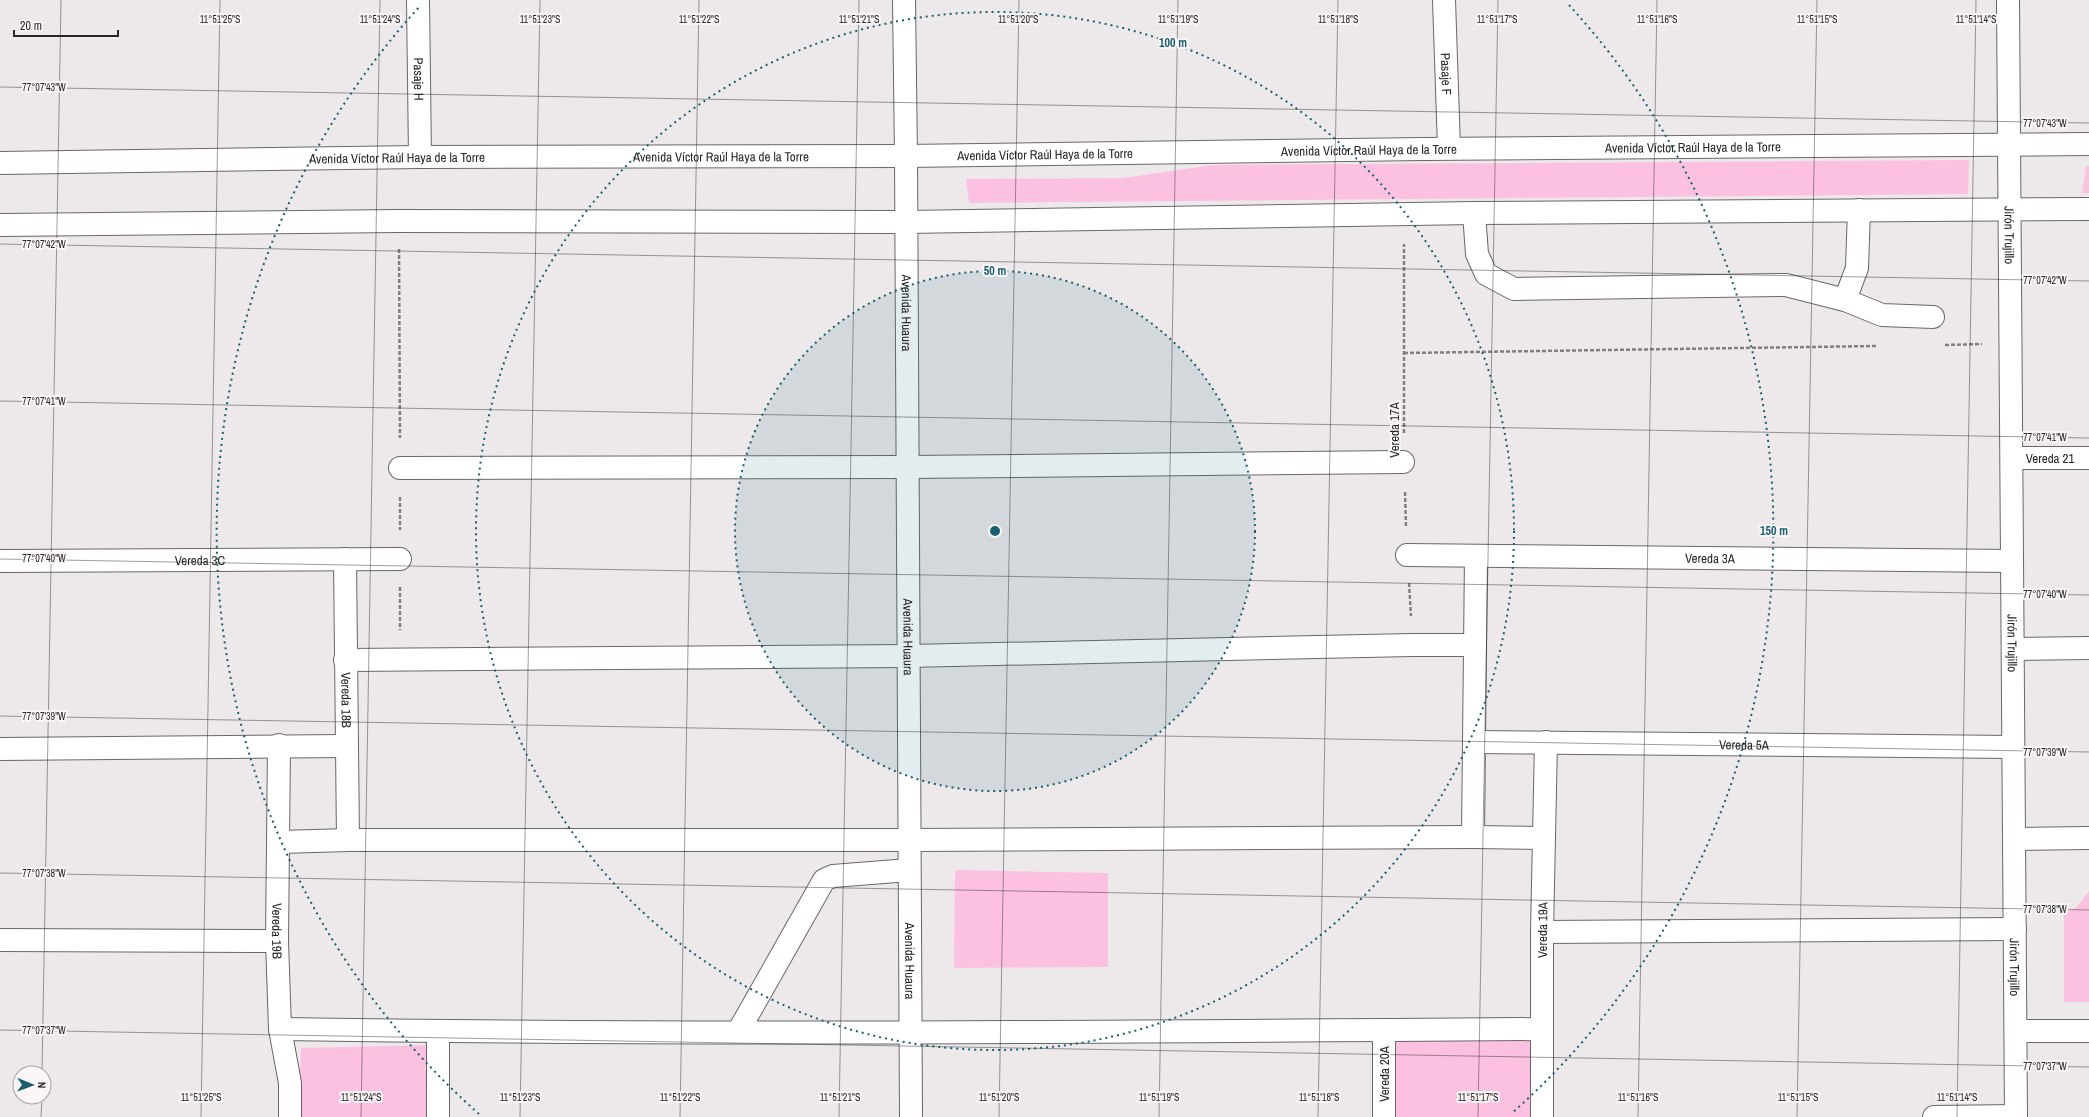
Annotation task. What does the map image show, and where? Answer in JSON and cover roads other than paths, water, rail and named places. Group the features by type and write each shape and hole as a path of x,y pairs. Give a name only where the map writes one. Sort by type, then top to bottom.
{"street":[{"name":"Pasaje H","path":"418,0 420,157"},
{"name":"Avenida Huaura","path":"904,0 911,1117"},
{"name":"Pasaje F","path":"1444,0 1449,148"},
{"name":"Jirón Trujillo","path":"2008,0 2016,1117"},
{"name":"Avenida Víctor Raúl Haya de la Torre","path":"0,163 420,157 906,156 1449,148 2089,144"},
{"path":"0,225 399,221 906,222 1474,213 2089,209"},
{"path":"1845,300 1857,268 1859,210"},
{"path":"1474,213 1477,254 1486,274 1514,289 1786,285 1845,300 1882,315 1933,316"},
{"name":"Vereda 21","path":"2012,458 2089,458"},
{"path":"400,468 908,467 1403,462"},
{"name":"Vereda 3A","path":"1407,555 2012,561"},
{"path":"1473,837 1476,556"},
{"name":"Vereda 18B","path":"345,559 348,840"},
{"name":"Vereda 3C","path":"0,561 400,559"},
{"path":"345,660 909,656 1412,645 1476,645"},
{"path":"2013,648 2089,648"},
{"name":"Vereda 5A","path":"1474,742 2013,747"},
{"name":"Vereda 19A","path":"1542,1117 1543,838 1546,742"},
{"path":"0,749 279,745 346,746"},
{"name":"Vereda 19B","path":"279,745 280,842 277,941 280,1029 290,1083 290,1117"},
{"path":"280,842 348,840 1543,838"},
{"path":"2014,839 2089,838"},
{"path":"738,1032 824,880 833,876 910,870"},
{"path":"1542,932 2015,929"},
{"path":"0,940 277,941"},
{"path":"280,1029 438,1032 911,1032 1542,1029"},
{"name":"Vereda 20A","path":"1384,1030 1384,1117"},
{"path":"2016,1031 2089,1031"},
{"path":"438,1032 438,1117"},
{"path":"1934,1117 2016,1117"}]}
